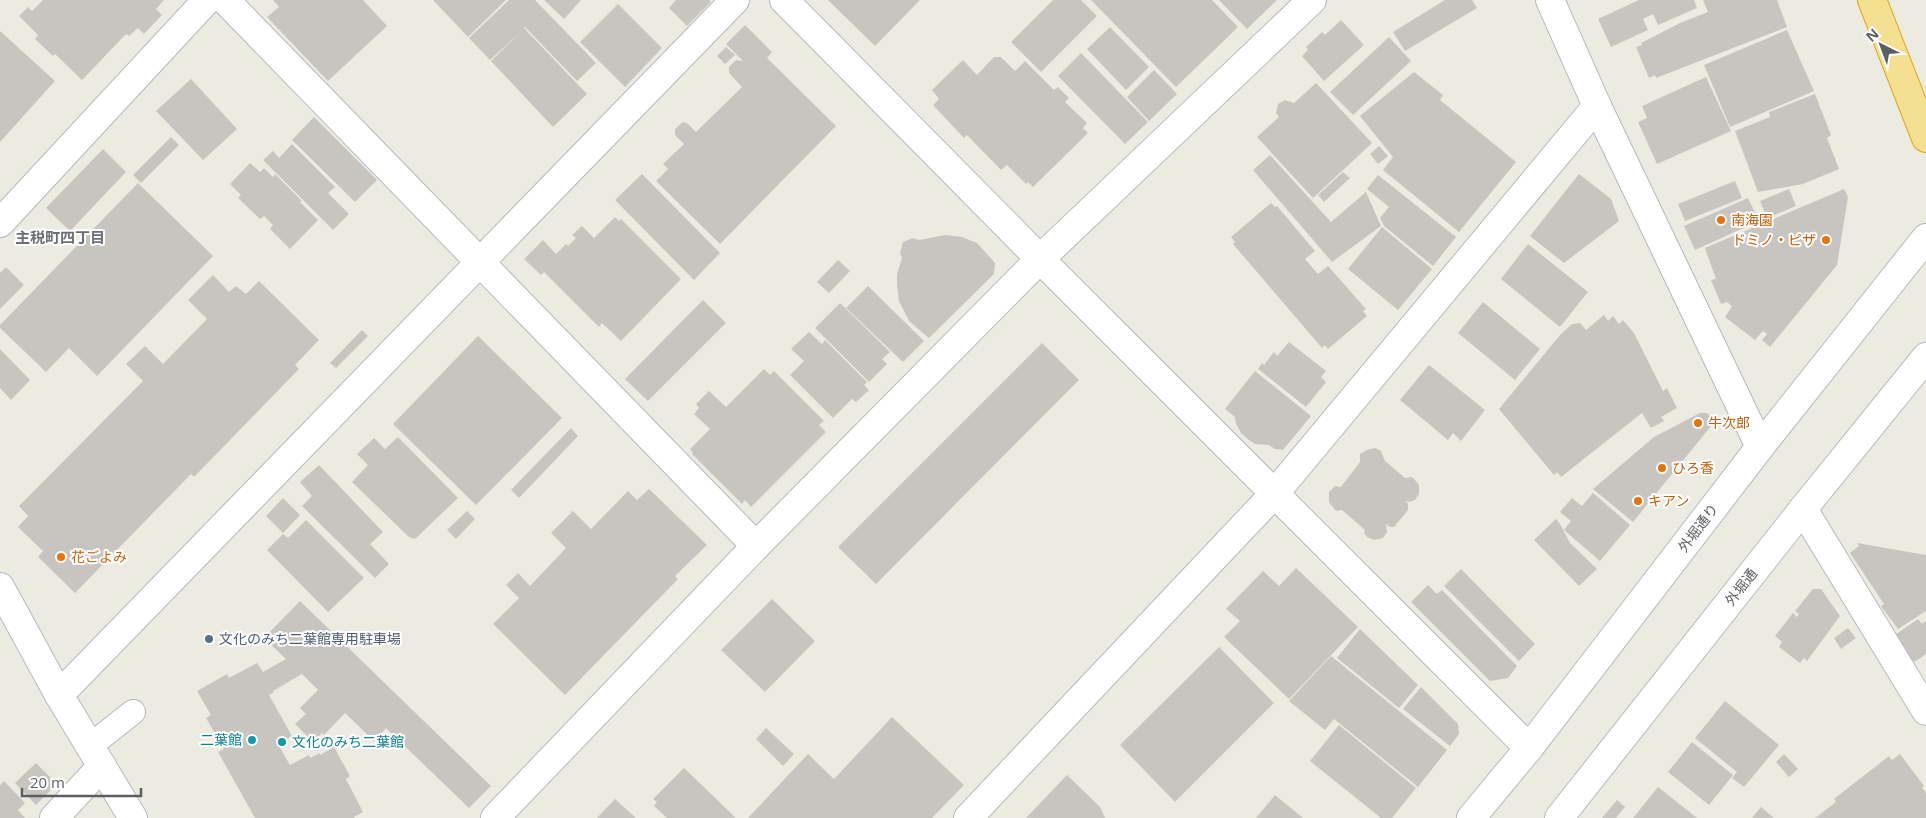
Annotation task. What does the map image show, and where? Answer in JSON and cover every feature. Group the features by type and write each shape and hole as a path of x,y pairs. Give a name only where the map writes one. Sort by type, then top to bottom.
{"highway":[{"path":"1872,0 1926,138"}],"street":[{"path":"0,223 207,0"},
{"path":"225,0 756,546"},
{"path":"59,695 735,0"},
{"path":"784,0 1529,748"},
{"path":"495,818 756,546 1040,259 1312,0"},
{"path":"1550,0 1597,106 1760,447"},
{"path":"968,818 1275,493 1597,106"},
{"name":"外堀通り","path":"1471,818 1529,748 1760,447 1926,238"},
{"name":"外堀通","path":"1559,818 1803,508 1926,357"},
{"path":"1803,508 1926,710"},
{"path":"0,587 59,695 133,818"},
{"path":"54,818 96,756"}],"lane":[{"path":"96,756 133,712"}],"building":[{"path":"43,0 164,0 156,9 162,15 144,34 138,28 129,36 126,34 82,80 55,54 53,56 35,39 38,35 19,16 28,7 32,11"},
{"path":"273,0 363,0 387,26 328,81 267,17 279,7"},
{"path":"433,0 506,0 468,37"},
{"path":"509,0 535,0 596,63 577,81 524,28 587,94 553,127 491,61 522,31 490,60 469,38"},
{"path":"544,0 581,0 564,19"},
{"path":"676,0 709,0 711,2 687,26 669,8"},
{"path":"828,0 920,0 875,46"},
{"path":"1053,0 1081,0 1097,16 1041,72 1011,42"},
{"path":"1091,0 1212,0 1238,27 1176,87"},
{"path":"1219,0 1277,0 1247,29"},
{"path":"1445,0 1472,0 1477,8 1405,51 1393,32"},
{"path":"1639,0 1694,0 1697,8 1658,25 1653,14 1643,19 1648,30 1611,47 1598,19"},
{"path":"1703,0 1777,0 1787,27 1656,78 1655,75 1649,78 1636,47 1680,23 1708,12"},
{"path":"618,4 662,48 625,87 580,42"},
{"path":"1341,20 1364,45 1324,81 1302,56 1308,50 1306,47 1322,32 1325,35"},
{"path":"745,25 772,52 767,58 836,126 720,244 656,181 668,169 663,164 684,144 675,135 675,129 683,122 696,132 742,87 729,73 729,67 736,60 743,61 726,44"},
{"path":"1110,27 1149,67 1126,90 1087,49"},
{"path":"1787,30 1814,91 1730,127 1704,65"},
{"path":"0,31 55,81 0,142"},
{"path":"1389,37 1411,61 1353,115 1330,92"},
{"path":"726,47 735,55 725,64 717,56"},
{"path":"1081,53 1148,122 1125,144 1058,76"},
{"path":"994,57 1001,57 1015,71 1025,61 1054,90 1058,87 1069,98 1065,102 1087,123 1083,128 1088,133 1033,187 1028,182 1026,184 1007,165 1001,170 967,135 964,138 933,105 939,99 932,90 963,60 977,75"},
{"path":"1154,70 1177,94 1149,121 1127,97"},
{"path":"1414,72 1443,95 1440,100 1516,162 1459,232 1383,170 1393,157 1360,116"},
{"path":"1706,77 1731,131 1657,164 1638,122 1647,118 1642,106"},
{"path":"191,79 237,129 203,160 156,111"},
{"path":"1316,83 1372,143 1313,198 1257,137 1279,117 1276,113 1278,104 1285,100 1294,103"},
{"path":"1815,94 1831,135 1827,138 1839,169 1803,184 1758,192 1735,131 1770,117 1769,112"},
{"path":"314,117 377,180 355,202 292,140"},
{"path":"171,137 179,145 141,183 133,175"},
{"path":"292,144 335,187 328,193 349,214 333,230 263,160 273,151 279,158"},
{"path":"1379,146 1388,156 1378,164 1370,154"},
{"path":"103,149 126,172 70,231 46,208"},
{"path":"1270,155 1331,222 1366,192 1381,226 1332,262 1253,170"},
{"path":"250,163 260,172 264,168 273,177 275,174 318,220 290,249 270,229 273,225 264,216 260,219 238,198 241,195 230,184"},
{"path":"1343,172 1350,178 1324,202 1318,195"},
{"path":"642,174 720,253 694,280 615,200"},
{"path":"1579,174 1611,199 1619,221 1564,263 1530,236"},
{"path":"1378,175 1456,237 1433,266 1384,226 1380,218 1389,207 1367,189"},
{"path":"1735,181 1742,198 1685,221 1678,204"},
{"path":"138,183 213,256 97,376 69,348 46,372 0,328 0,325"},
{"path":"1789,189 1796,206 1767,218 1760,201"},
{"path":"1844,189 1848,197 1837,265 1770,347 1762,340 1767,334 1763,331 1755,340 1725,317 1732,306 1727,302 1721,304 1711,280 1716,279 1705,248"},
{"path":"1748,198 1759,221 1695,250 1684,226"},
{"path":"1271,203 1275,207 1277,206 1315,251 1305,259 1318,274 1328,266 1366,309 1363,311 1367,316 1328,349 1324,345 1322,348 1233,244 1235,242 1231,237"},
{"path":"615,217 619,221 621,219 681,279 621,341 602,323 599,327 544,272 541,275 524,259 543,240 556,254 566,244 568,246 576,238 572,235 582,226 594,238"},
{"path":"1382,227 1432,269 1398,310 1348,269"},
{"path":"945,235 962,237 977,243 995,263 994,274 929,338 909,321 899,301 897,274 902,258 900,253 903,242 913,238 919,240"},
{"path":"1528,244 1588,292 1560,327 1501,279"},
{"path":"838,260 850,271 829,293 817,282"},
{"path":"6,267 24,285 0,309 0,273"},
{"path":"213,275 229,292 236,286 246,294 259,281 319,340 295,365 299,369 194,477 191,474 75,593 38,557 43,551 18,527 28,516 19,506 143,381 126,364 145,346 163,364 207,319 188,300"},
{"path":"868,286 924,341 903,362 846,308"},
{"path":"703,300 726,323 648,401 625,379"},
{"path":"1483,302 1540,349 1515,380 1458,333"},
{"path":"840,303 890,352 882,359 887,364 869,382 815,328"},
{"path":"1604,315 1608,321 1613,316 1619,324 1623,320 1634,333 1663,391 1667,388 1677,408 1661,417 1664,421 1651,428 1642,413 1561,477 1557,472 1554,475 1499,409 1560,335 1572,324 1580,323 1586,330"},
{"path":"362,330 368,336 336,368 330,363"},
{"path":"809,332 822,344 825,340 867,382 864,385 869,390 856,402 852,399 833,418 790,375 804,361 791,349"},
{"path":"478,336 562,418 476,505 393,424"},
{"path":"1289,342 1326,371 1321,377 1326,382 1306,407 1258,369 1262,363 1264,365 1274,352 1277,356"},
{"path":"1042,343 1079,380 876,584 838,547"},
{"path":"0,349 30,380 11,400 0,388"},
{"path":"1429,365 1485,410 1461,441 1453,433 1448,440 1400,400"},
{"path":"764,369 770,375 774,371 824,421 819,425 826,432 751,507 745,500 742,504 692,454 690,449 710,429 694,414 699,408 696,404 709,391 726,407"},
{"path":"1255,371 1311,416 1283,450 1275,449 1269,445 1255,444 1249,440 1241,433 1236,424 1235,417 1225,409"},
{"path":"1700,413 1707,413 1712,418 1711,426 1633,522 1593,489 1654,437"},
{"path":"571,428 578,436 519,498 511,490"},
{"path":"398,437 458,498 415,539 409,537 352,482 368,465 357,454 374,438 385,449"},
{"path":"1375,448 1381,451 1385,461 1405,478 1412,477 1415,480 1419,485 1419,494 1415,500 1408,502 1405,500 1408,504 1408,510 1394,527 1386,524 1387,532 1383,538 1374,540 1367,537 1364,533 1365,530 1342,510 1336,511 1329,502 1329,492 1335,486 1341,487 1360,462 1360,454"},
{"path":"319,465 383,532 370,544 389,564 375,578 302,506 312,496 300,482"},
{"path":"649,489 707,545 675,576 678,579 565,695 493,624 519,598 506,585 518,573 530,586 566,548 551,533 573,511 591,529 628,491 637,500"},
{"path":"1593,493 1630,525 1600,561 1564,530 1571,521 1560,512 1572,498 1582,506"},
{"path":"283,498 300,515 283,533 266,516"},
{"path":"467,511 475,519 456,539 447,530"},
{"path":"1556,519 1570,543 1597,569 1579,586 1534,540"},
{"path":"306,520 364,578 328,612 267,550 283,534 288,538"},
{"path":"1857,543 1926,555 1926,611 1898,629 1881,606 1884,604 1850,553 1859,546"},
{"path":"1296,568 1358,627 1289,699 1224,637 1240,621 1226,609 1263,571 1279,586"},
{"path":"1461,569 1535,644 1519,661 1444,586"},
{"path":"1428,585 1437,594 1442,590 1517,666 1508,678 1490,681 1411,602"},
{"path":"1813,589 1821,589 1840,616 1807,661 1804,658 1800,663 1779,647 1782,642 1775,636 1793,613 1797,617 1799,614 1795,611"},
{"path":"772,599 815,641 765,692 721,650"},
{"path":"300,601 491,786 469,808 386,728 374,741 345,713 324,735 322,733 313,742 295,724 306,714 300,708 318,690 302,674 269,695 292,736 278,744 290,765 309,755 310,758 320,753 320,755 334,747 350,776 346,779 363,812 355,818 255,818 218,752 224,749 206,718 211,715 197,691 227,674 229,678 257,663 263,672 286,659 264,638"},
{"path":"1918,619 1922,624 1926,621 1926,654 1914,662 1895,635"},
{"path":"1848,628 1856,638 1841,649 1834,638"},
{"path":"1360,629 1418,685 1399,708 1337,658"},
{"path":"1219,647 1274,703 1175,802 1120,745"},
{"path":"1331,656 1447,750 1418,787 1334,719 1325,730 1289,701"},
{"path":"1421,687 1458,724 1459,734 1450,746 1403,709"},
{"path":"1725,701 1779,745 1744,787 1732,778 1737,772 1695,738"},
{"path":"892,717 964,785 932,818 748,818 808,754 834,779"},
{"path":"1339,725 1416,788 1392,818 1381,818 1310,761"},
{"path":"766,728 794,754 783,766 756,739"},
{"path":"1692,742 1733,775 1709,805 1668,772"},
{"path":"1784,754 1798,769 1789,777 1776,762"},
{"path":"1900,754 1924,786 1922,788 1926,793 1926,818 1815,818 1836,802 1834,799 1889,756 1892,760"},
{"path":"36,763 57,784 36,805 15,783"},
{"path":"684,768 736,818 667,818 654,806 657,802 653,799"},
{"path":"1067,775 1100,807 1105,818 1026,818"},
{"path":"4,781 25,803 18,810 25,818 0,818 0,785"},
{"path":"1658,787 1697,818 1633,818"},
{"path":"1275,795 1303,818 1256,818"},
{"path":"615,799 636,818 597,818"},
{"path":"1617,800 1625,807 1616,818 1602,818"},
{"path":"1761,807 1774,818 1752,818"}],"place":[{"name":"南海園","path":"1721,220"},
{"name":"ドミノ・ピザ","path":"1826,240"},
{"name":"牛次郎","path":"1698,423"},
{"name":"ひろ香","path":"1662,468"},
{"name":"キアン","path":"1638,501"},
{"name":"花ごよみ","path":"61,557"},
{"name":"文化のみち二葉館専用駐車場","path":"209,639"},
{"name":"二葉館","path":"252,740"},
{"name":"文化のみち二葉館","path":"282,742"}],"district":[{"name":"主税町四丁目","path":"60,238"}]}
